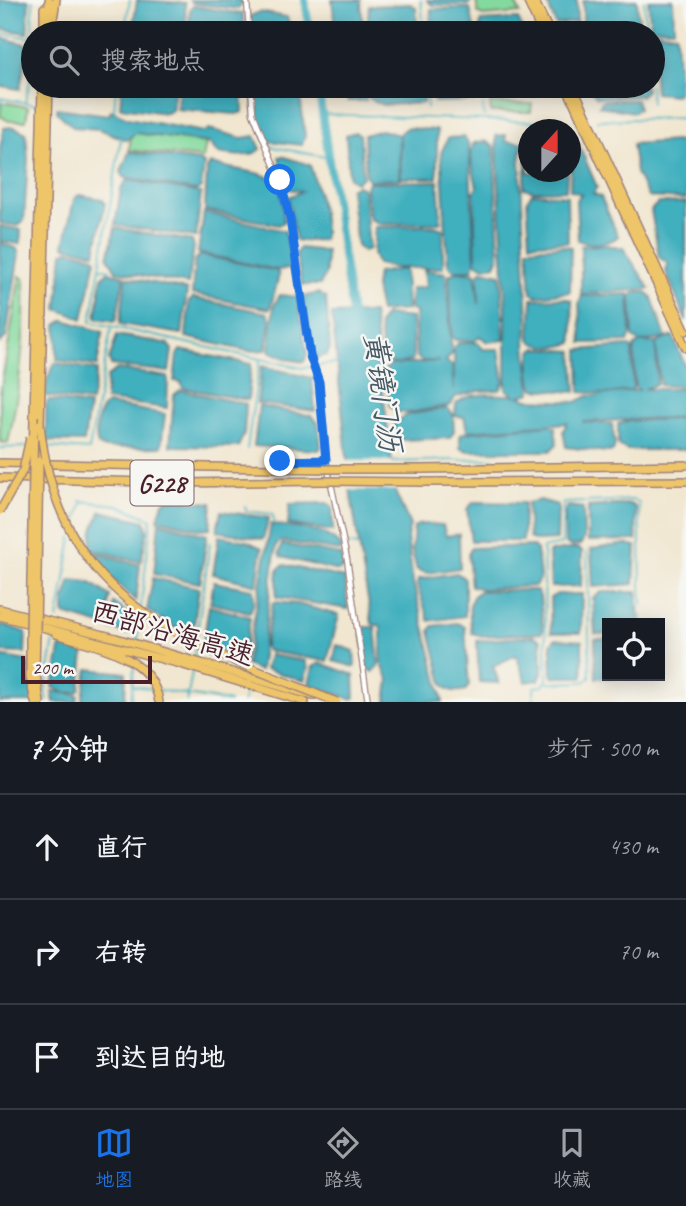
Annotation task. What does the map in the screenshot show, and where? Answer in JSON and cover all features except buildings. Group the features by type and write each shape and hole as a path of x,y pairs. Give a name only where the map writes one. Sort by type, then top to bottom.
{"highway":[{"path":"45,21 47,0"},
{"path":"47,0 49,21"},
{"path":"52,21 56,0"},
{"path":"527,0 537,21"},
{"path":"534,0 544,21"},
{"path":"40,702 35,669 42,98"},
{"path":"35,702 29,667 34,416 39,360 49,98"},
{"path":"572,98 686,331"},
{"path":"578,98 686,348"},
{"path":"0,511 23,470 34,416"},
{"path":"40,424 52,491 61,515 88,560 106,579 144,614 187,641 335,702"},
{"name":"G228","path":"0,463 324,469 686,465"},
{"path":"488,468 489,483"},
{"name":"G228","path":"0,478 184,483 686,481"},
{"name":"西部沿海高速","path":"0,609 116,638 335,702"},
{"name":"西部沿海高速","path":"0,616 305,702"},
{"path":"37,625 49,632 127,658 149,677 159,702"}],"street":[{"path":"247,0 248,21"},
{"path":"252,98 253,113 280,180 290,219 310,356 319,382 326,460 345,553 368,702"},
{"path":"280,461 326,460"}],"green space":[{"path":"476,0 514,0 520,13 482,16 478,13"},
{"path":"2,102 28,107 26,121 9,121 0,116"},
{"path":"490,103 532,104 531,112 491,112"},
{"path":"135,133 206,143 203,158 129,150 131,136"},
{"path":"20,276 24,279 23,341 8,443 0,442 0,394"}],"water":[{"path":"0,0 29,0 28,21 21,21 21,32 0,29"},
{"path":"137,0 185,3 186,21 134,21"},
{"path":"190,0 243,0 243,3 238,9 193,3"},
{"path":"332,0 361,0 362,21 335,21"},
{"path":"427,0 472,0 468,5 432,5"},
{"path":"546,0 577,0 577,21 554,21"},
{"path":"637,0 639,21 583,21 583,1"},
{"path":"648,0 673,0 674,29 665,29 665,21 650,21"},
{"path":"411,4 416,8 417,21 368,21 369,6"},
{"path":"193,6 243,14 243,21 190,21"},
{"path":"470,8 473,21 430,21 431,9"},
{"path":"260,12 287,17 288,21 250,21 250,16"},
{"path":"518,19 519,21 481,21"},
{"path":"665,32 676,34 679,90 676,95 665,94"},
{"path":"0,37 21,43 21,84 20,89 0,86"},
{"path":"121,98 174,98 172,110 166,113 120,107"},
{"path":"178,98 242,98 243,112 236,114 177,109"},
{"path":"253,98 300,98 305,136 302,145 266,141 255,116"},
{"path":"347,98 366,98 366,101 348,101"},
{"path":"423,98 423,103 383,105 370,99"},
{"path":"434,98 477,98 474,101 434,102"},
{"path":"603,100 636,100 639,108 634,112 599,106"},
{"path":"57,108 109,115 111,110 128,118 204,132 209,129 242,138 255,136 261,149 251,154 235,155 218,153 209,143 135,133 127,140 99,129 73,127 57,112"},
{"path":"14,127 26,133 28,159 24,220 18,226 0,223 0,148 4,128"},
{"path":"406,128 437,130 437,178 401,178 400,133"},
{"path":"381,130 399,135 399,179 369,180 366,176 364,135"},
{"path":"355,132 360,135 363,177 356,182 349,178 346,135"},
{"path":"506,135 506,141 518,142 518,182 521,182 528,321 526,347 531,393 519,396 532,400 576,402 588,396 639,390 635,387 634,347 640,342 633,337 631,296 634,293 646,292 652,298 666,338 641,342 656,343 673,336 686,368 686,387 660,385 656,344 657,384 644,389 686,389 686,417 582,422 612,424 615,444 613,451 607,452 566,447 563,431 567,423 467,431 464,417 455,416 456,404 469,397 514,395 506,389 506,310 496,136"},
{"path":"464,137 469,145 475,262 472,270 454,270 448,265 441,153 448,138"},
{"path":"486,141 494,147 499,256 495,265 484,267 476,262 474,191 477,188 471,154 474,143"},
{"path":"675,141 686,143 686,199 648,197 636,173 632,144"},
{"path":"581,150 597,187 593,193 601,197 618,236 604,242 578,240 576,200 581,194 570,190 570,182 581,182"},
{"path":"129,152 199,161 204,164 201,188 196,191 124,177 121,172"},
{"path":"279,157 310,165 322,214 323,240 296,241 288,197 302,191 287,189"},
{"path":"210,164 261,174 277,181 281,191 284,222 278,225 205,210 207,169"},
{"path":"127,180 201,193 196,237 115,225 121,189"},
{"path":"438,181 441,223 381,224 370,219 366,187 369,182"},
{"path":"525,182 566,182 566,190 534,191 524,188"},
{"path":"357,185 364,189 369,249 363,252 357,246 350,189"},
{"path":"532,193 567,196 568,242 530,243 527,200"},
{"path":"79,195 102,199 105,203 95,253 64,246 74,199"},
{"path":"686,202 686,321 666,272 668,264 659,257 651,210 658,203"},
{"path":"204,212 285,231 293,268 278,270 198,253"},
{"path":"0,226 21,230 20,244 0,241"},
{"path":"434,226 443,229 443,268 396,268 377,264 373,254 375,227"},
{"path":"115,228 192,241 194,247 188,284 116,271 108,257"},
{"path":"0,243 16,248 19,253 6,337 0,343"},
{"path":"606,245 623,248 650,289 581,294 581,246"},
{"path":"571,247 570,292 537,296 531,293 528,248"},
{"path":"300,248 326,251 326,273 320,285 302,285 296,254"},
{"path":"68,250 96,259 83,319 57,309 63,253"},
{"path":"200,255 277,271 279,275 270,309 192,294 195,260"},
{"path":"405,269 407,310 380,312 375,287 377,273"},
{"path":"424,270 446,273 452,354 446,361 452,366 454,389 454,349 458,343 478,343 483,349 499,349 504,382 500,390 478,391 455,397 451,405 408,413 397,412 390,406 385,369 392,365 440,361 422,361 416,356 415,312 410,309 411,289 426,287"},
{"path":"482,270 501,274 504,340 487,342 480,336 475,341 455,340 452,336 449,275 458,271 475,273 479,304 478,275"},
{"path":"108,272 124,276 116,321 96,318 102,277"},
{"path":"126,277 187,290 182,334 120,324"},
{"path":"318,293 326,298 330,349 327,355 315,358 303,297"},
{"path":"629,294 631,333 628,342 582,343 579,304 582,296"},
{"path":"280,295 297,297 307,354 304,362 287,359 269,351 274,305"},
{"path":"193,298 267,313 270,319 266,350 248,351 186,337 189,302"},
{"path":"565,298 572,301 573,343 550,347 538,345 530,339 532,299"},
{"path":"373,313 396,494 410,525 407,537 413,582 443,702 386,702 389,680 381,663 381,626 372,624 351,496 332,314"},
{"path":"385,315 412,318 413,360 398,364 383,362 379,324"},
{"path":"64,320 103,332 97,366 57,360 57,325"},
{"path":"117,335 169,344 172,350 169,372 111,365 109,360"},
{"path":"628,346 632,349 633,390 606,394 580,392 579,350"},
{"path":"537,348 573,351 576,392 534,389 530,360 532,350"},
{"path":"180,350 251,364 248,400 183,388 181,382 174,381"},
{"path":"55,363 97,370 91,402 45,396 47,379"},
{"path":"262,366 312,378 315,411 257,403"},
{"path":"117,369 168,377 167,408 105,400 107,377"},
{"path":"180,390 246,404 244,434 238,447 170,446 174,395"},
{"path":"49,400 89,405 84,442 46,441 46,404"},
{"path":"107,404 165,414 161,447 105,448 98,445 97,423"},
{"path":"259,406 312,416 318,423 321,447 319,450 254,446"},
{"path":"447,408 453,414 454,431 450,438 401,440 399,433 395,431 394,423 407,415"},
{"path":"686,419 686,450 627,450 618,445 618,424 629,421"},
{"path":"550,425 555,427 557,444 550,451 468,451 460,448 460,436 463,433"},
{"path":"169,499 212,503 210,528 198,529 158,519 163,502"},
{"path":"540,500 558,505 557,540 537,541 529,538 527,503"},
{"path":"474,502 524,503 523,541 471,541 467,509"},
{"path":"327,503 332,506 333,531 288,524 290,504"},
{"path":"630,504 636,507 636,540 588,541 588,507"},
{"path":"568,506 583,508 584,539 580,545 570,546 565,542 565,511"},
{"path":"101,511 145,521 147,531 141,562 91,549 93,530"},
{"path":"221,511 269,518 263,539 217,531"},
{"path":"159,522 207,535 200,583 154,574"},
{"path":"271,524 319,532 336,541 342,548 340,551 281,541 276,545 260,671 246,665"},
{"path":"420,524 443,525 446,536 459,534 460,568 427,573 417,570 412,551 414,527"},
{"path":"219,536 247,541 262,548 257,585 213,574"},
{"path":"282,544 341,555 344,568 338,571 281,557 279,553"},
{"path":"626,544 636,546 634,584 593,587 591,549"},
{"path":"532,546 537,550 540,578 535,586 482,589 471,586 468,554 471,548"},
{"path":"576,548 582,551 581,586 551,587 549,552"},
{"path":"93,552 140,565 136,601 101,569 90,554"},
{"path":"284,565 345,578 348,609 276,597 278,569"},
{"path":"457,573 465,579 465,616 429,621 417,585 419,579"},
{"path":"153,578 199,588 192,639 147,610"},
{"path":"71,580 89,582 110,596 105,626 64,614 64,600"},
{"path":"214,582 253,589 254,602 250,612 210,603"},
{"path":"536,590 540,596 541,633 483,636 472,633 470,603 475,594 480,591"},
{"path":"602,592 637,592 639,618 602,618 602,634 595,634 593,598"},
{"path":"557,594 582,594 581,633 551,633 550,598"},
{"path":"273,602 298,604 339,615 327,661 267,651 265,646"},
{"path":"114,603 133,617 128,634 109,628"},
{"path":"209,606 250,617 244,660 203,643"},
{"path":"458,623 465,627 469,685 466,690 457,691 448,689 443,684 430,631 433,626"},
{"path":"0,624 26,632 25,653 0,652"},
{"path":"365,627 375,627 379,666 373,672 367,668 362,632"},
{"path":"533,636 541,640 542,673 539,680 526,682 516,655 493,666 499,683 479,682 477,641"},
{"path":"555,639 582,641 583,677 552,677 551,644"},
{"path":"595,639 602,639 602,678 596,678"},
{"path":"337,645 354,651 355,667 333,661"},
{"path":"64,646 84,654 80,689 77,692 65,693 53,687 60,649"},
{"path":"269,655 305,661 308,668 304,681 265,669"},
{"path":"0,656 28,661 33,702 0,702"},
{"path":"320,663 354,675 355,698 350,699 309,684 313,667"},
{"path":"88,669 126,673 125,702 82,702"},
{"path":"52,691 78,695 77,702 54,702"}],"pier":[{"path":"344,461 396,461 400,490 347,490"}],"waterway":[{"path":"32,21 33,0"},
{"path":"126,21 130,0"},
{"name":"黄镜门沥","path":"305,0 308,21"},
{"path":"421,0 423,21"},
{"path":"644,0 645,21"},
{"path":"0,33 21,36"},
{"path":"0,98 38,105"},
{"path":"25,102 26,98"},
{"path":"114,111 115,98"},
{"name":"黄镜门沥","path":"320,98 353,322"},
{"path":"427,98 427,108"},
{"path":"651,98 651,103"},
{"path":"0,107 1,99"},
{"path":"483,105 484,116"},
{"path":"323,114 518,121"},
{"path":"597,120 686,118"},
{"path":"121,138 91,322 302,368 310,367"},
{"path":"269,146 330,158"},
{"path":"101,268 110,270"},
{"path":"46,447 89,450 111,329"},
{"path":"247,449 260,359"},
{"path":"316,366 338,363"},
{"path":"0,448 27,447"},
{"path":"459,460 493,459"},
{"path":"393,462 456,460"},
{"path":"587,502 633,500 639,503 641,586"},
{"path":"81,501 118,505 151,519 141,607"},
{"path":"73,530 83,502"},
{"path":"534,693 534,687 543,686 547,680 543,548 562,544 563,503 584,502"},
{"path":"245,506 246,511 272,514 275,523"},
{"path":"58,619 72,538"},
{"path":"196,641 210,542"},
{"path":"347,544 358,546"},
{"path":"548,683 584,682 590,678 587,551"},
{"path":"641,588 642,605"},
{"path":"137,642 140,613"},
{"path":"47,702 45,692 55,635"},
{"path":"194,659 195,647"},
{"path":"131,702 134,668"},
{"path":"187,702 192,671"},
{"path":"134,686 152,689"},
{"path":"243,702 247,686"},
{"path":"158,690 229,702"},
{"path":"534,697 534,702"}],"route":[{"path":"280,180 290,219 310,356 319,382 326,460 280,461"}]}
